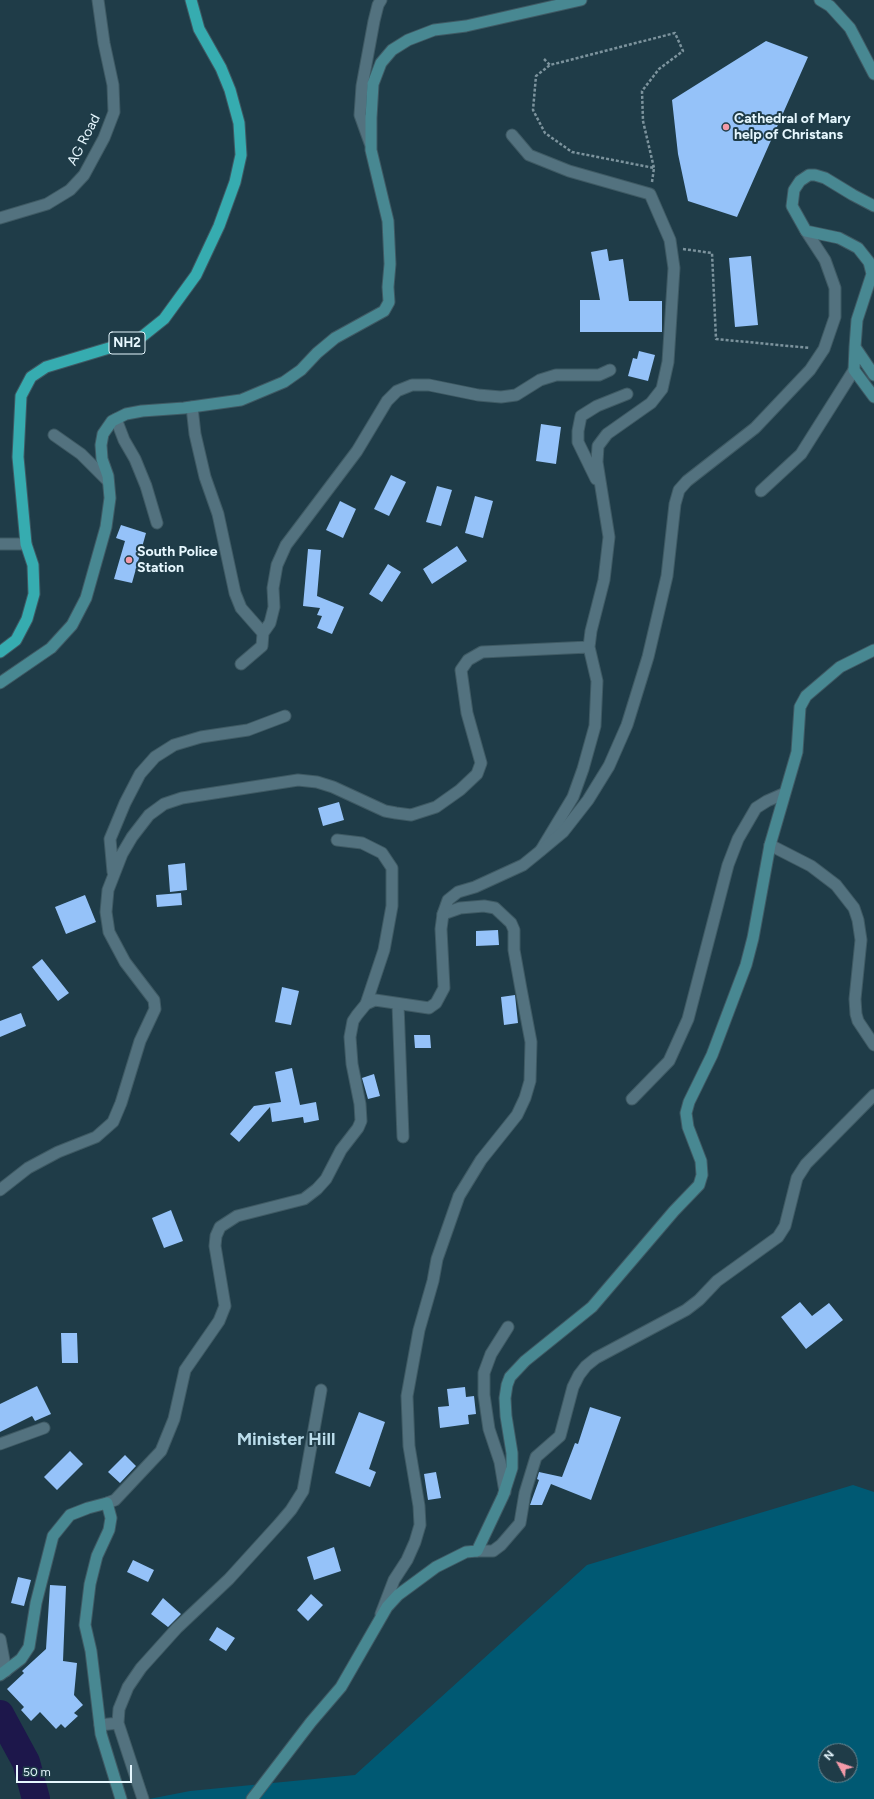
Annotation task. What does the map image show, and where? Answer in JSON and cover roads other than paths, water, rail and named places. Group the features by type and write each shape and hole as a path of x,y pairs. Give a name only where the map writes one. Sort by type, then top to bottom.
{"highway":[{"name":"NH2","path":"0,652 16,640 27,619 34,594 33,565 26,544 18,457 21,396 31,377 46,367 139,339 164,319 196,275 219,226 235,182 241,155 239,123 230,90 221,68 199,28 191,0"}],"main road":[{"path":"0,683 51,648 72,625 86,598 106,527 110,498 101,445 103,434 112,421 126,414 142,411 192,407 241,400 284,382 301,370 334,338 384,311 389,302 388,287 390,264 388,221 371,146 373,84 381,63 392,50 408,40 434,30 466,26 581,0"},
{"path":"820,0 830,6 850,28 874,74"},
{"path":"874,206 825,178 809,175 800,180 794,190 792,206 806,231 839,238 858,248 869,262 872,274 857,320 854,370 874,397"},
{"path":"855,347 874,375"},
{"path":"252,1799 340,1687 387,1607 398,1595 436,1567 466,1552 477,1551 504,1492 512,1468 512,1453 506,1416 507,1384 510,1377 525,1361 592,1307 674,1211 699,1185 702,1175 701,1161 688,1127 686,1112 689,1102 712,1055 746,965 753,938 770,845 783,794 797,752 800,707 806,696 840,667 874,650"},
{"path":"3,1673 21,1659 29,1647 36,1603 53,1536 70,1515 107,1503 110,1518 109,1530 97,1556 90,1584 86,1625 103,1741 121,1799"}],"street":[{"name":"AG Road","path":"0,218 47,204 70,190 84,175 104,138 114,112 113,85 104,43 98,0"},
{"path":"371,146 360,115 362,86 374,21 378,5 381,0"},
{"path":"512,135 529,155 568,171 650,194 670,240 674,268 668,362 662,389 651,403 607,434 598,446 597,462 608,544 604,580 591,631 589,647 597,681 595,726 583,769 573,797 539,852"},
{"path":"366,1004 375,1000 428,1008 441,997 444,988 441,944 443,914 448,900 458,892 475,887 523,865 539,852 563,832 588,800 609,766 626,725 648,657 661,602 672,541 675,504 679,490 686,481 755,428 810,370 824,349 835,317 835,288 825,260 806,231"},
{"path":"241,664 262,646 263,632 270,623 274,607 273,588 277,565 286,545 357,450 388,401 397,391 412,385 429,385 472,394 501,397 516,395 540,380 556,375 598,375 610,370"},
{"path":"761,491 801,454 854,370"},
{"path":"601,486 578,442 578,431 581,416 597,406 627,394"},
{"path":"192,407 197,441 205,477 218,514 235,593 241,608 263,632"},
{"path":"116,419 146,486 157,523"},
{"path":"54,435 81,454 108,481"},
{"path":"0,544 26,544"},
{"path":"0,1190 28,1168 58,1152 96,1137 114,1122 121,1104 140,1040 155,1009 154,1000 125,962 109,932 106,912 108,890 113,875 132,836 149,815 164,804 182,798 298,780 328,785 349,793 385,811 396,814 411,815 436,807 460,790 477,774 481,763 467,713 461,670 468,660 482,652 589,647"},
{"path":"113,875 110,839 125,803 140,774 155,757 174,744 201,737 248,730 285,716"},
{"path":"632,1099 670,1061 688,1019 728,865 738,839 756,808 783,794"},
{"path":"107,1503 115,1500 161,1451 174,1419 185,1370 218,1321 225,1306 215,1246 216,1236 220,1227 237,1216 304,1198 317,1189 326,1179 341,1150 358,1128 360,1121 360,1104 352,1064 350,1037 353,1021 366,1004 384,950 392,906 392,868 382,853 362,843 337,840"},
{"path":"770,845 810,866 836,886 854,908 858,920 861,940 855,999 856,1014 858,1021 874,1045"},
{"path":"377,1625 394,1580 407,1560 415,1542 420,1525 419,1506 409,1446 407,1396 419,1330 433,1281 437,1259 459,1196 481,1160 516,1115 525,1098 530,1081 531,1042 519,983 514,950 514,930 511,923 495,908 484,906 460,908 443,914"},
{"path":"398,1004 403,1137"},
{"path":"477,1551 493,1551 501,1545 520,1523 525,1493 536,1457 560,1436 573,1387 579,1375 586,1366 596,1358 686,1310 699,1300 717,1281 778,1237 785,1226 797,1178 806,1164 874,1095"},
{"path":"504,1492 500,1462 489,1430 484,1395 484,1373 491,1354 508,1327"},
{"path":"143,1799 118,1723 119,1710 128,1687 141,1668 177,1628 229,1579 292,1510 303,1491 321,1390"},
{"path":"0,1444 44,1428"},
{"path":"0,1639 3,1673"},
{"path":"100,1725 118,1723"}],"waterway":[{"path":"0,1714 26,1762 36,1799"}],"place":[{"name":"Cathedral of Mary help of Christans","path":"726,127"},
{"name":"South Police Station","path":"129,560"}],"district":[{"name":"Minister Hill","path":"286,1440"}]}
